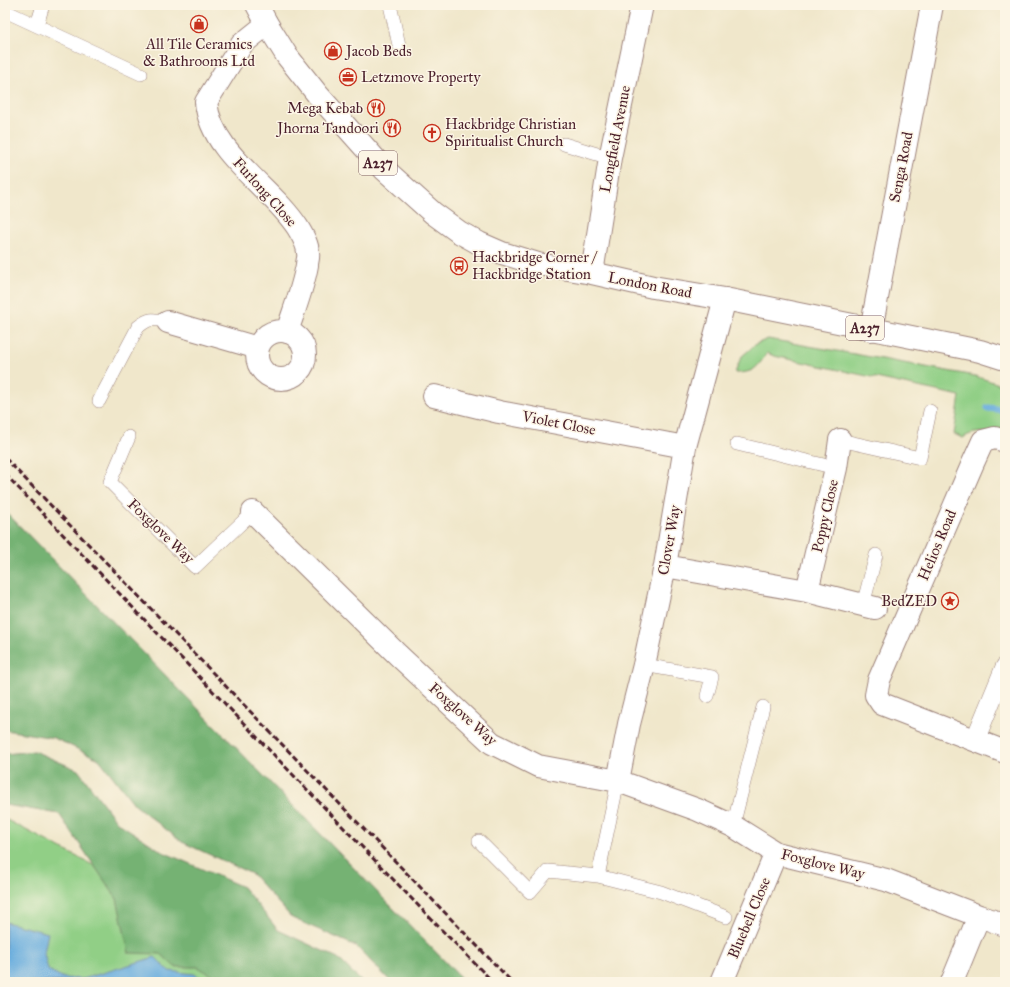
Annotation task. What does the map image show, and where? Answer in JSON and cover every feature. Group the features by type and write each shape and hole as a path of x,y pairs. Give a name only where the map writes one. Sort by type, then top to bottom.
{"street":[{"name":"Longfield Avenue","path":"592,273 610,158 642,5"},
{"name":"Senga Road","path":"871,330 932,5"},
{"name":"London Road","path":"262,14 287,56 352,135 384,169 433,213 459,232 479,243 502,253 538,264 592,273 654,287 725,299 871,330 980,351 1005,359"},
{"name":"Furlong Close","path":"262,14 206,102 209,119 221,140 239,163 277,202 294,222 304,238 308,253 305,277 287,332"},
{"name":"Clover Way","path":"618,781 629,724 644,665 665,566 685,447 725,299"},
{"path":"168,322 258,348"},
{"path":"272,332 287,332 294,335 300,341 303,348 303,363 299,370 292,376 285,378 269,376 258,364 258,348 261,342 272,332"},
{"name":"Violet Close","path":"434,396 499,412 685,447"},
{"name":"Helios Road","path":"1005,442 995,438 983,441 879,680 876,695 882,704 1005,752"},
{"name":"Poppy Close","path":"807,591 836,468 840,440"},
{"name":"Foxglove Way","path":"253,512 398,655 492,743 538,766 618,781 698,810 733,826 776,853 886,880 1005,925"},
{"path":"665,566 807,591 869,607"},
{"path":"975,740 1005,667"},
{"name":"Bluebell Close","path":"722,982 776,853"},
{"path":"952,982 979,916"}],"lane":[{"path":"37,25 43,5"},
{"path":"390,5 399,45"},
{"path":"5,11 142,74"},
{"path":"564,144 610,158"},
{"path":"99,401 138,327 146,321 153,319 168,322"},
{"path":"840,440 920,458 930,411"},
{"name":"Foxglove Way","path":"129,437 110,482 195,567 253,512"},
{"path":"737,444 836,468"},
{"path":"869,607 876,555"},
{"path":"644,665 712,677 707,696"},
{"path":"733,826 763,707"},
{"path":"598,876 618,781"},
{"path":"479,841 530,892 548,871 598,876 662,892 726,917"}],"green space":[{"path":"768,339 975,376 1005,386 1005,438 984,433 968,435 963,438 954,434 960,396 774,356 767,353 751,371 735,373 741,357 756,344"},
{"path":"5,511 465,982 391,982 356,946 292,918 252,874 182,842 135,805 99,759 54,738 5,730"},
{"path":"34,751 78,770 117,822 163,852 243,887 278,930 338,958 362,982 223,982 198,967 175,967 161,954 129,953 117,899 59,814 5,805 5,754"},
{"path":"5,819 316,982 5,982"}],"water":[{"path":"5,922 48,933 44,953 48,970 64,978 83,979 155,957 169,971 194,974 208,982 5,982"}],"waterway":[{"path":"988,408 1005,410"}],"railway":[{"path":"5,458 512,982"},
{"path":"5,474 493,982"}],"place":[{"name":"All Tile Ceramics & Bathrooms Ltd","path":"199,24"},
{"name":"Jacob Beds","path":"333,51"},
{"name":"Letzmove Property","path":"348,77"},
{"name":"Mega Kebab","path":"376,108"},
{"name":"Jhorna Tandoori","path":"392,128"},
{"name":"Hackbridge Christian Spiritualist Church","path":"432,133"},
{"name":"Hackbridge Corner / Hackbridge Station","path":"459,266"},
{"name":"BedZED","path":"950,601"}]}
